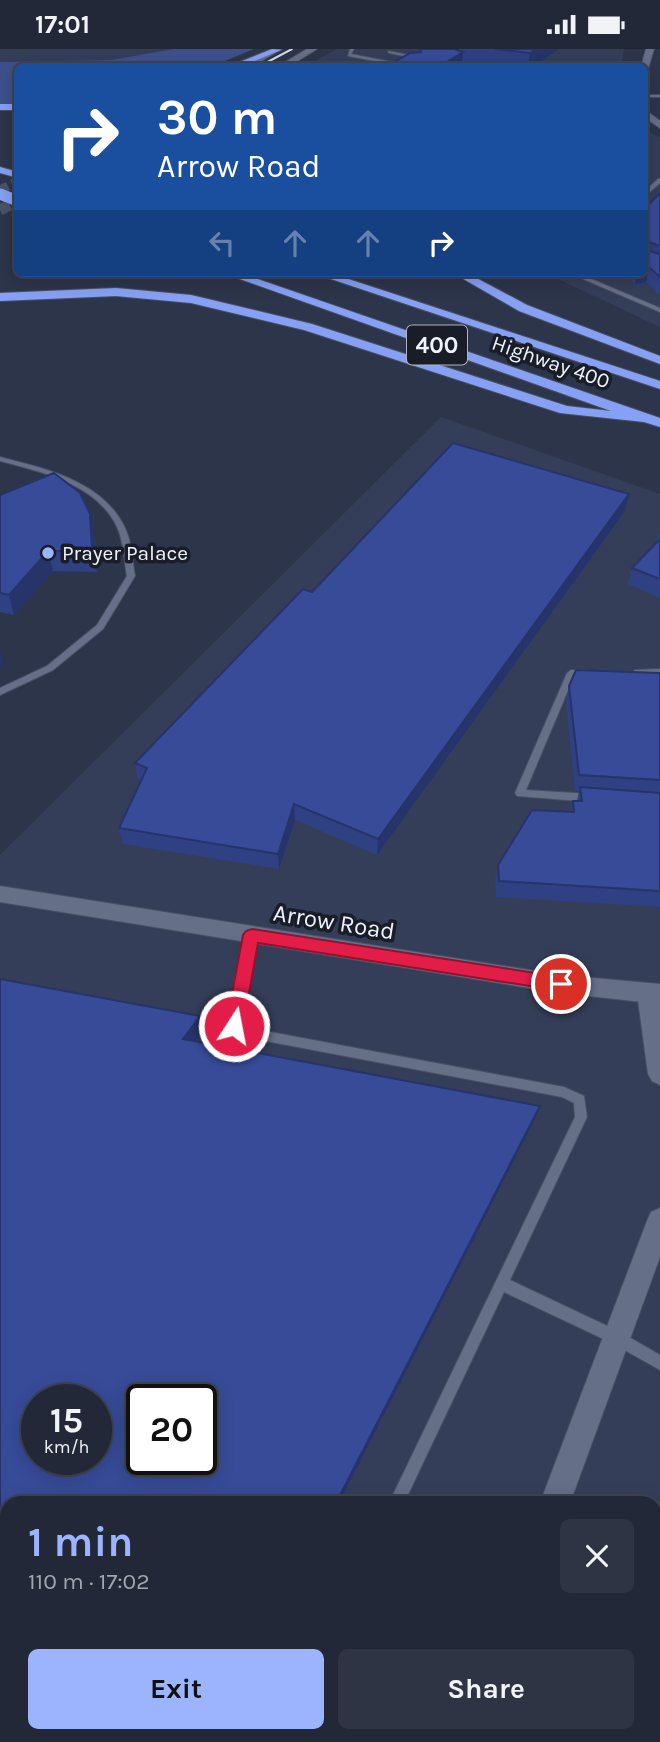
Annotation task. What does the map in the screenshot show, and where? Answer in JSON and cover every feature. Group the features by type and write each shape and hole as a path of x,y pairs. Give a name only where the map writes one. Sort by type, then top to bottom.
{"highway":[{"path":"241,63 278,49"},
{"name":"Highway 400","path":"240,277 660,423"},
{"name":"Highway 400","path":"331,277 660,385"},
{"path":"466,277 523,308 660,360"},
{"path":"0,297 116,292 191,299 308,327 565,410 645,418"}],"street":[{"path":"252,63 278,49"},
{"path":"288,63 313,49"},
{"name":"Arrow Road","path":"0,894 561,984 654,993"},
{"path":"654,993 660,1074"},
{"path":"558,1496 660,1221"}],"lane":[{"path":"377,59 396,49"},
{"path":"649,50 660,53"},
{"path":"349,63 351,52 396,63"},
{"path":"389,53 423,58"},
{"path":"582,277 660,310"},
{"path":"0,459 44,470 86,490 109,509 121,528 131,576 100,627 50,669 0,692"},
{"path":"622,673 660,672"},
{"path":"596,673 571,673 520,793 596,798"},
{"path":"252,935 234,1026 260,1035 564,1092 580,1100 581,1117 399,1496"},
{"path":"501,1283 617,1338 660,1363"}],"shaded area":[{"path":"0,49 173,49 111,60 0,62"},
{"path":"173,49 254,49 220,63 14,63 14,105 0,105 0,62 111,60"},
{"path":"337,49 624,49 622,63 311,63"},
{"path":"648,131 660,138 660,327 554,277 648,277"},
{"path":"441,417 660,494 660,1496 0,1496 0,855"}],"building":[{"path":"420,49 458,49 463,52 445,63 393,63 410,53 421,52"},
{"path":"495,49 536,49 530,53"},
{"path":"660,193 660,246 648,242 648,205"},
{"path":"648,251 660,254 660,277 649,267"},
{"path":"453,443 629,494 378,839 294,804 278,854 119,828 147,768 135,763 303,589 312,592"},
{"name":"Prayer Palace","path":"54,473 80,493 90,514 92,551 48,551 9,595 0,593 0,495"},
{"path":"660,539 660,579 632,568"},
{"path":"576,670 660,673 660,780 579,775 569,686"},
{"path":"580,787 660,793 660,891 499,881 498,865 532,810 574,812 573,801 582,801"},
{"path":"0,979 200,1016 183,1039 540,1106 340,1496 0,1496"}],"tunnel":[{"path":"0,190 14,183"},
{"path":"0,210 14,203"}],"tram line":[{"path":"266,63 292,49"}],"place":[{"name":"Prayer Palace","path":"48,553"}],"route":[{"path":"234,1026 252,935 561,984"}]}
